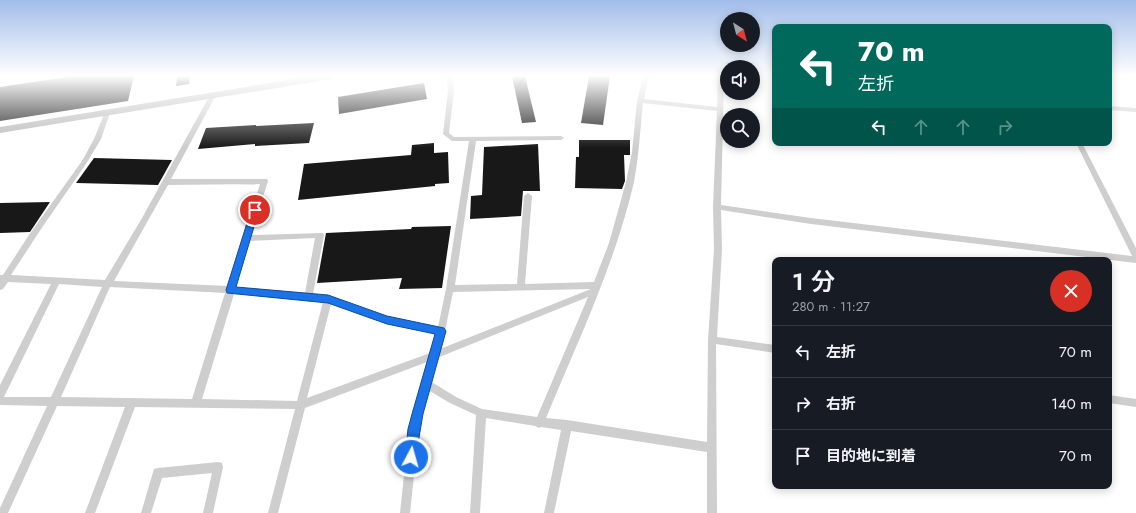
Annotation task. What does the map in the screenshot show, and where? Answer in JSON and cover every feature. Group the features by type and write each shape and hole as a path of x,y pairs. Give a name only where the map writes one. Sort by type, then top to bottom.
{"street":[{"path":"0,130 184,100"},
{"path":"3,513 108,283 166,182 210,100"},
{"path":"450,100 446,134 452,139 561,138"},
{"path":"712,513 712,340 718,249 717,207 720,100"},
{"path":"539,423 615,238 630,182 640,101 719,109"},
{"path":"1112,108 1136,110"},
{"path":"0,287 2,278 97,141 107,113"},
{"path":"405,513 414,429 425,383 441,331 450,289 473,138"},
{"path":"1081,146 1136,256"},
{"path":"166,182 264,182 196,403"},
{"path":"521,286 528,196"},
{"path":"717,207 811,221 1111,257"},
{"path":"246,238 320,235 308,297"},
{"path":"1112,257 1136,260"},
{"path":"2,278 230,290 328,299 387,320 441,331"},
{"path":"0,395 57,281"},
{"path":"450,289 521,286 595,288"},
{"path":"0,401 301,405 433,356 595,288"},
{"path":"273,513 328,299"},
{"path":"712,340 772,349"},
{"path":"425,383 453,400 481,413 712,448"},
{"path":"1112,399 1136,403"},
{"path":"90,513 132,402"},
{"path":"475,513 481,413"},
{"path":"549,513 567,425"},
{"path":"146,513 158,473 218,467 208,513"}],"building":[{"path":"0,100 128,100 128,101 0,121"},
{"path":"338,100 421,100 339,114"},
{"path":"517,100 531,100 536,122 522,123"},
{"path":"585,100 607,100 603,125 581,123"},
{"path":"314,123 309,143 255,146 255,144 198,149 206,128"},
{"path":"579,140 630,140 630,155 624,155 625,181 622,189 575,188 576,157 579,157"},
{"path":"434,143 434,153 448,152 449,183 435,184 435,186 298,200 304,164 411,155 412,145"},
{"path":"538,144 540,191 523,191 521,216 470,219 471,196 482,195 484,147"},
{"path":"94,158 172,160 158,185 76,183"},
{"path":"50,202 30,232 0,233 0,203"},
{"path":"451,226 442,288 399,289 402,278 317,283 326,233"}],"route":[{"path":"255,210 230,290 328,299 387,320 441,331 425,383 414,429 411,457"}]}
